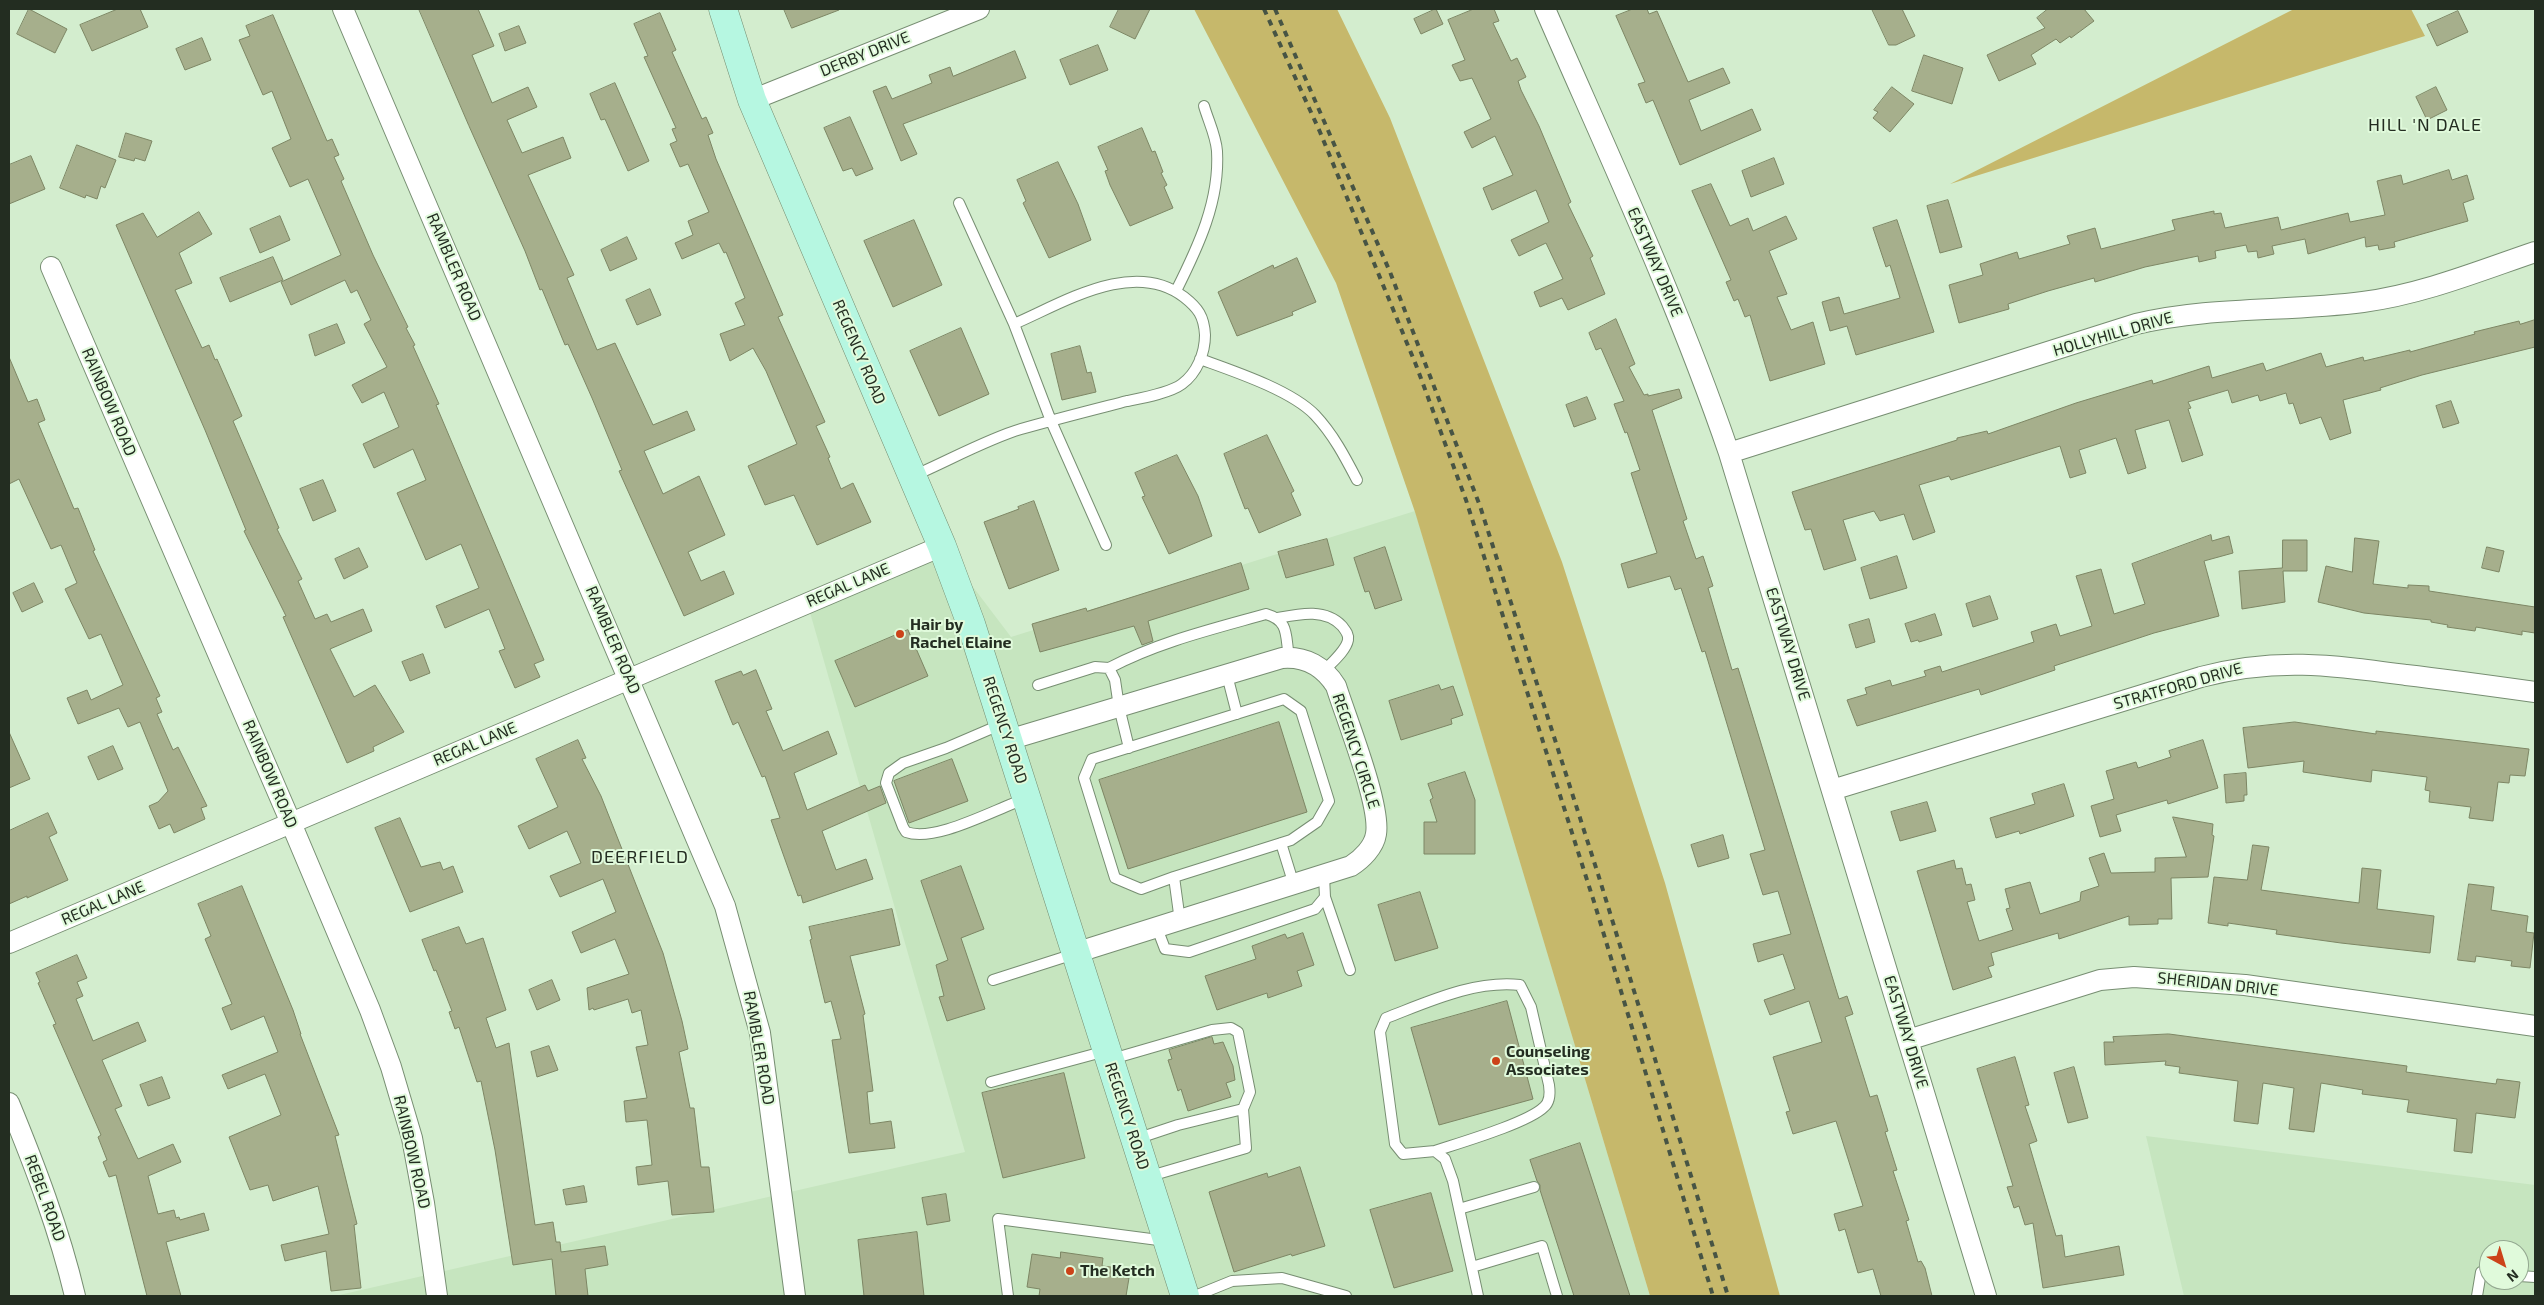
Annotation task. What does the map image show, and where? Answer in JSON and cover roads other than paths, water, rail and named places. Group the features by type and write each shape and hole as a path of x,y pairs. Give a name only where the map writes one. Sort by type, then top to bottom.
{"street":[{"name":"RAMBLER ROAD","path":"343,9 710,866 725,906 747,980 760,1033 795,1296"},
{"name":"REGENCY ROAD","path":"722,9 752,100 942,546 971,624 1185,1296"},
{"name":"DERBY DRIVE","path":"752,100 979,9"},
{"name":"EASTWAY DRIVE","path":"1545,9 1672,299 1698,363 1729,453 1986,1296"},
{"name":"HOLLYHILL DRIVE","path":"1729,453 2136,324 2173,315 2210,311 2325,306 2403,296 2535,252"},
{"name":"RAINBOW ROAD","path":"51,267 370,1010 391,1067 413,1147 424,1203 437,1296"},
{"name":"REGAL LANE","path":"9,943 942,546"},
{"path":"1006,732 1119,707 1289,658 1314,664 1324,671"},
{"name":"STRATFORD DRIVE","path":"1832,790 2201,677 2260,664 2301,663 2346,666 2535,692"},
{"name":"REGENCY CIRCLE","path":"1075,953 1324,876 1351,866 1360,860 1376,836 1377,822 1336,686 1324,671"},
{"name":"SHERIDAN DRIVE","path":"1908,1040 2093,982 2134,977 2245,985 2535,1026"},
{"name":"REBEL ROAD","path":"9,1103 41,1183 62,1245 75,1296"}],"lane":[{"path":"1176,291 1196,251 1211,208 1217,181 1217,149 1204,106"},
{"path":"959,202 1014,324 1051,421 1106,545"},
{"path":"912,477 1018,430 1147,396 1182,384 1196,368 1205,351 1205,332 1198,308 1176,291 1156,283 1128,280 1092,291 1014,324"},
{"path":"1200,359 1240,373 1301,403 1326,428 1357,480"},
{"path":"1038,685 1095,667 1109,668 1129,658 1193,634 1266,614 1278,618 1317,613 1338,622 1347,632 1348,640 1324,671"},
{"path":"1278,618 1284,624 1289,658"},
{"path":"1109,668 1116,680 1119,707 1129,748"},
{"path":"1227,675 1237,714"},
{"path":"1284,699 1301,711 1329,800 1317,822 1291,840 1141,889 1115,878 1084,778 1092,759 1237,714 1284,699"},
{"path":"1006,732 946,748 903,763 889,773 886,783 903,827 906,832 916,836 948,828 1026,798"},
{"path":"1281,843 1294,885"},
{"path":"1324,876 1325,897 1350,970"},
{"path":"1174,877 1180,921"},
{"path":"1157,928 1165,949 1189,952 1315,909 1325,897"},
{"path":"993,980 1075,953"},
{"path":"1435,1151 1524,1119 1545,1107 1550,1094 1549,1085 1531,1007 1520,985 1489,984 1443,996 1386,1018 1380,1032 1395,1144 1403,1154 1435,1151 1445,1159 1459,1209 1478,1296"},
{"path":"991,1082 1212,1030 1231,1028 1238,1032 1250,1092 1242,1110 1246,1148 1147,1177"},
{"path":"1135,1139 1178,1125 1242,1110"},
{"path":"1459,1209 1534,1187"},
{"path":"1008,1296 998,1219 1168,1241"},
{"path":"1472,1268 1542,1246 1558,1296"},
{"path":"1195,1296 1232,1281 1282,1278 1346,1296"}],"railway":[{"path":"1264,9 1320,132 1416,365 1466,500 1595,905 1713,1296"},
{"path":"1275,9 1390,272 1480,506 1598,874 1728,1296"}],"place":[{"name":"Hair by Rachel Elaine","path":"900,634"},
{"name":"Counseling Associates","path":"1496,1061"},
{"name":"The Ketch","path":"1070,1271"}],"district":[{"name":"HILL 'N DALE","path":"2425,125"},
{"name":"DEERFIELD","path":"640,857"}]}
